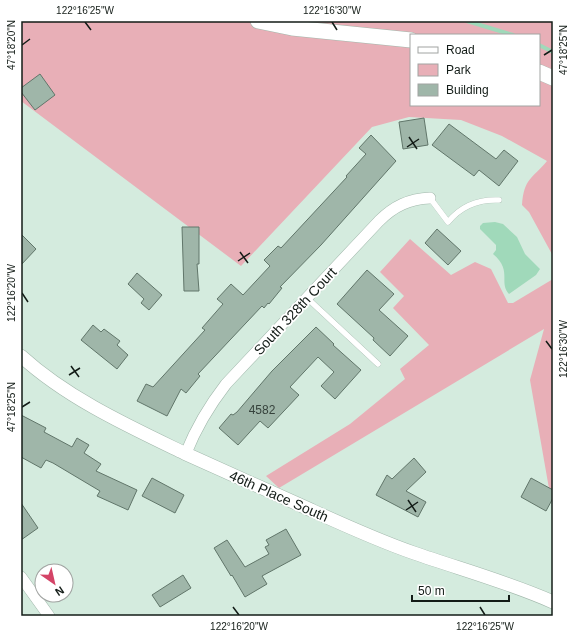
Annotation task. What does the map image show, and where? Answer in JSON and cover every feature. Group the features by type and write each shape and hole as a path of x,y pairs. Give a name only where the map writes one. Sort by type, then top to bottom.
{"main road":[{"path":"258,21 292,28 410,40"},
{"path":"540,72 553,78"}],"street":[{"name":"South 328th Court","path":"186,453 198,426 215,398 226,384 385,215 409,201 430,198"},
{"name":"46th Place South","path":"21,356 36,370 83,401 145,435 207,464 335,521 413,553 531,593 553,602"},
{"path":"21,577 49,616"}],"lane":[{"path":"430,198 448,222 459,210 473,203 486,200 499,200"},
{"path":"307,298 378,364"}],"green space":[{"path":"21,21 553,21 553,256 529,212 522,205 527,184 547,161 502,136 461,120 409,117 372,127 241,266 21,101"},
{"path":"410,239 451,275 475,262 491,269 508,303 513,303 553,279 553,500 551,500 530,380 544,329 279,488 266,476 350,424 405,379 400,369 429,345 393,308 404,296 380,272"}],"shaded area":[{"path":"495,222 503,224 517,237 525,254 540,269 536,275 509,294 506,290 502,266 493,254 496,250 496,245 480,229 480,226 483,223"}],"building":[{"path":"40,74 55,95 35,110 21,92 21,88"},
{"path":"424,118 428,145 403,149 399,122"},
{"path":"449,124 496,159 504,150 518,161 499,186 479,170 474,176 432,145"},
{"path":"371,135 396,161 321,245 280,287 282,288 269,304 268,303 264,308 262,306 198,374 200,376 186,393 181,389 167,416 137,401 146,384 153,387 205,330 202,328 223,304 217,299 231,284 243,295 270,266 264,260 278,246 281,248 347,177 346,176 366,154 359,148"},
{"path":"182,227 199,227 199,264 197,264 199,291 184,291"},
{"path":"437,229 461,251 448,265 425,243"},
{"path":"21,234 36,249 21,265"},
{"path":"367,270 394,294 379,310 408,336 390,356 373,340 374,338 337,304"},
{"path":"137,273 162,295 149,310 141,303 144,299 128,284"},
{"path":"93,325 101,332 104,329 120,341 117,345 128,355 117,369 81,340"},
{"path":"316,327 334,344 333,345 361,370 335,399 321,386 334,372 318,357 290,387 299,395 268,428 260,421 238,445 219,428 231,414 233,415 237,412 272,371"},
{"path":"21,415 46,428 44,432 72,447 77,438 89,445 84,453 101,464 96,471 137,490 128,510 97,496 100,491 53,463 46,460 41,468 21,457"},
{"path":"414,458 426,472 406,491 426,502 418,517 376,495 387,475 392,479"},
{"path":"152,478 184,495 175,513 142,496"},
{"path":"531,478 553,490 553,498 546,511 521,497"},
{"path":"21,503 38,528 21,540"},
{"path":"286,529 301,555 262,576 267,584 245,597 214,548 227,540 245,567 269,554 265,547 269,545 266,540"},
{"path":"183,575 191,588 160,607 152,595"}],"waterway":[{"path":"467,21 510,34"},
{"path":"540,46 553,52"}]}
